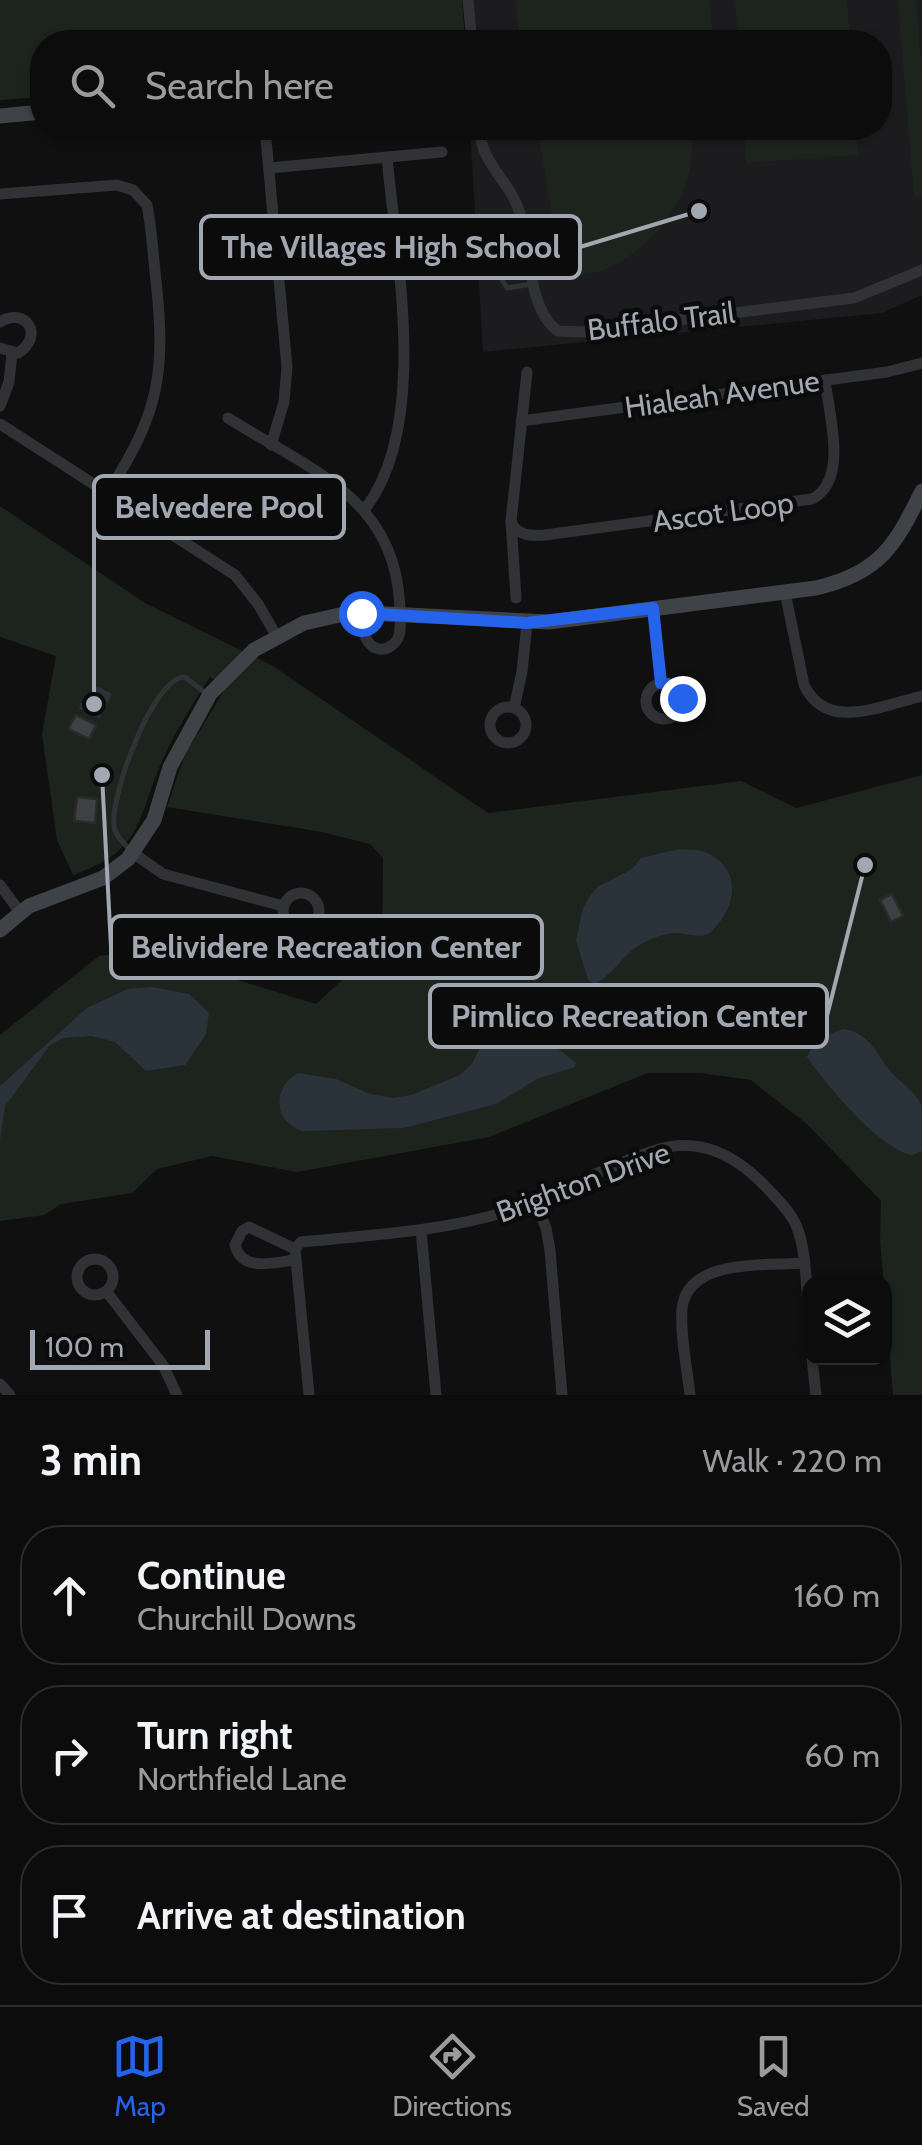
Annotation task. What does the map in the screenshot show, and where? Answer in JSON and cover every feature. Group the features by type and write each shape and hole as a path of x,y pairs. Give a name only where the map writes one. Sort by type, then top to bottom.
{"street":[{"path":"468,0 471,30"},
{"path":"0,116 30,113"},
{"path":"266,140 286,367 284,402 270,445"},
{"name":"Buffalo Trail","path":"481,140 483,152 514,198 521,217 541,314 558,331 570,333 854,298 922,270"},
{"path":"268,168 442,152"},
{"path":"365,509 374,498 392,454 402,411 405,368 387,158"},
{"path":"0,194 117,185 133,190 147,205 160,323 160,370 141,436 108,492"},
{"path":"0,322 20,318 31,330 27,346 6,351 9,382 0,406"},
{"name":"Hialeah Avenue","path":"522,421 888,372 922,362"},
{"path":"516,598 511,520 527,372"},
{"name":"Ascot Loop","path":"511,520 522,533 544,535 812,500 828,488 833,476 825,380"},
{"path":"228,418 325,479 365,509 377,524 392,557 400,615 396,643 381,649 367,641 361,613"},
{"path":"0,424 235,575 276,635"},
{"path":"0,930 43,899 118,869 133,853 154,820 180,744 209,696 238,664 276,635 324,617 361,613 527,623 840,582 877,562 897,541 922,491"},
{"path":"784,592 804,684 822,708 850,714 922,696"},
{"path":"653,608 661,683"},
{"path":"514,708 527,623"},
{"path":"133,853 163,874 283,906"},
{"path":"0,885 20,912"},
{"name":"Brighton Drive","path":"296,1254 301,1242 464,1222 535,1202 650,1151 681,1146 704,1148 746,1166 783,1205 798,1228 804,1275"},
{"path":"535,1202 550,1250 562,1395"},
{"name":"Brighton Drive","path":"249,1228 296,1254 249,1263 242,1260 235,1245 242,1231 249,1228"},
{"path":"421,1230 436,1395"},
{"path":"296,1254 309,1395"},
{"path":"690,1395 682,1312 689,1288 711,1272 803,1262"},
{"path":"106,1291 163,1366 178,1395"},
{"path":"813,1365 816,1395"},
{"path":"0,1384 10,1395"}],"lane":[{"path":"521,217 492,226 498,263 506,288 534,284"},
{"path":"133,853 117,836 114,819 129,758 140,733 174,678 185,677 209,696"}],"shaded area":[{"path":"0,0 462,0 464,30 30,30 30,98 0,100"},
{"path":"464,0 922,0 922,295 882,313 483,352 471,140 892,140 892,30 465,30"},
{"path":"515,0 709,0 713,30 519,30"},
{"path":"735,0 847,0 849,30 737,30"},
{"path":"898,0 916,0 922,76 922,196 914,196"},
{"path":"539,140 691,140 690,169 684,189 649,240 610,267 563,279"},
{"path":"745,140 857,140 858,155 746,163"},
{"path":"0,506 145,603 273,666 488,813 741,781 796,808 922,775 922,1395 893,1395 892,1275 883,1275 881,1201 808,1125 751,1080 700,1073 648,1073 489,1137 297,1172 212,1156 157,1169 132,1193 61,1204 44,1215 0,1221 0,1035 99,956 142,951 316,1004 382,943 383,858 370,844 322,832 167,807 185,755 226,687 210,677 168,748 135,830 114,855 73,875 57,840 42,734 56,656 0,637"},
{"path":"97,686 112,694 99,718 79,708 84,698 90,700"},
{"path":"679,849 702,851 715,857 730,876 731,898 721,921 704,936 672,933 648,941 594,984 588,980 576,940 583,908 590,896 597,887 632,869 641,858"},
{"path":"152,987 189,994 209,1013 206,1034 185,1065 146,1071 115,1042 91,1036 63,1038 50,1045 5,1106 0,1140 0,1086 87,1008 128,989"},
{"path":"498,1024 546,1039 576,1063 575,1067 537,1079 496,1104 404,1128 303,1131 293,1127 281,1113 280,1095 298,1073 336,1079 370,1094 393,1098 411,1095 460,1075 472,1064 490,1026"},
{"path":"844,1029 868,1041 889,1070 918,1099 922,1151 912,1155 884,1141 840,1098 807,1057 822,1039"}],"building":[{"path":"76,715 96,725 89,739 68,729"},
{"path":"77,797 97,799 95,823 74,821"},
{"path":"892,894 903,916 891,922 880,900"}],"place":[{"name":"The Villages High School","path":"699,211"},
{"name":"Belvedere Pool","path":"94,704"},
{"name":"Belividere Recreation Center","path":"102,775"},
{"name":"Pimlico Recreation Center","path":"865,865"}],"route":[{"path":"361,613 527,623 653,608 661,683 677,688 682,698"}]}
